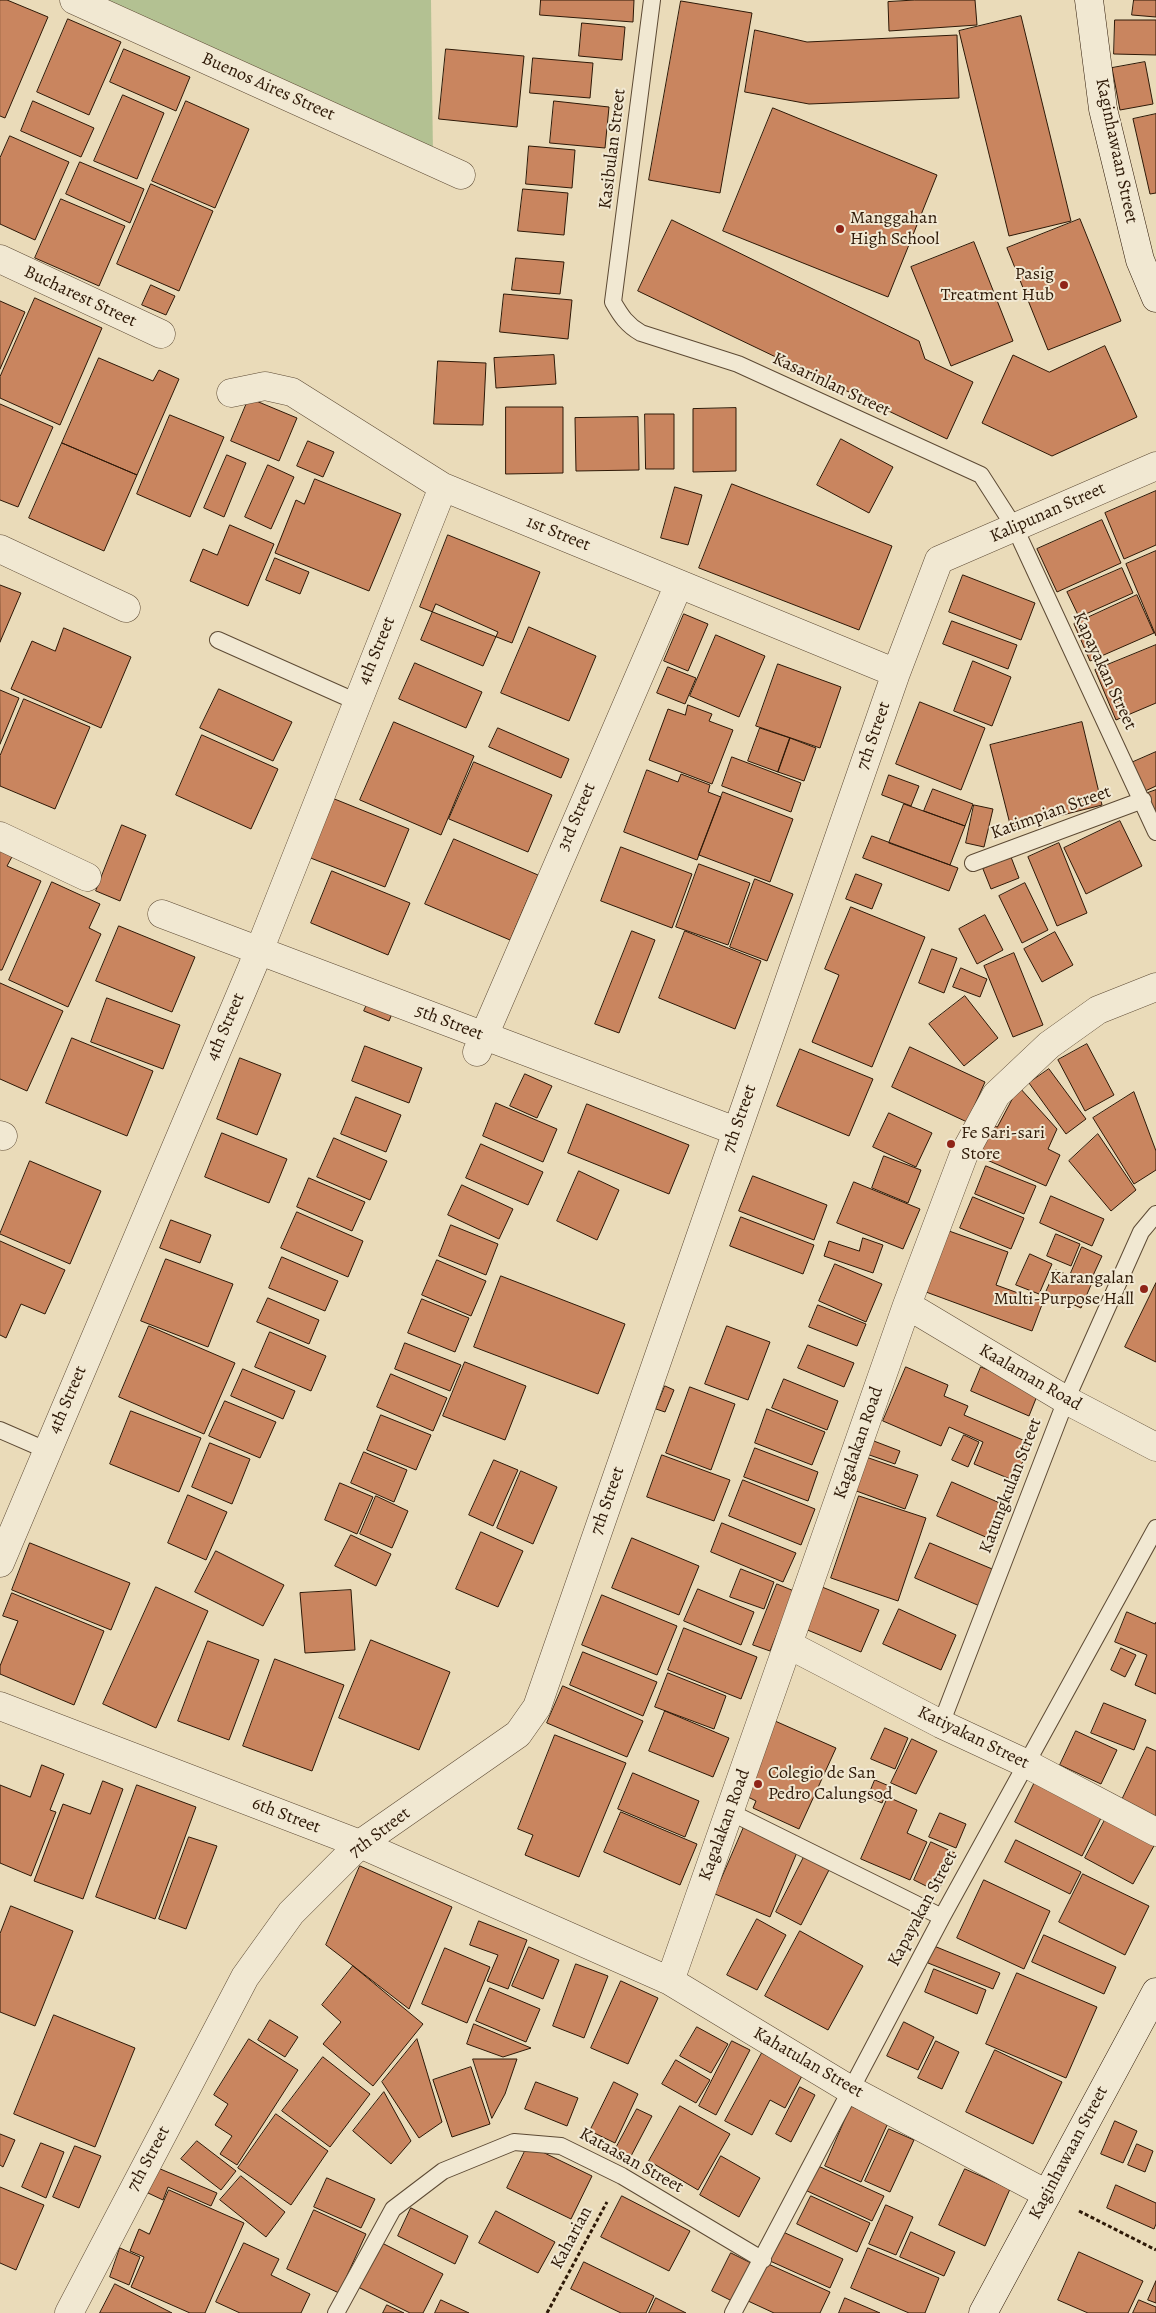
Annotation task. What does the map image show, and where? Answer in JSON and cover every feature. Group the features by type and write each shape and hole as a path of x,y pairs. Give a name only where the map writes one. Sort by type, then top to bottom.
{"street":[{"name":"Buenos Aires Street","path":"74,0 461,175"},
{"name":"Kaginhawaan Street","path":"1089,0 1103,109 1148,257 1156,298"},
{"name":"Bucharest Street","path":"0,259 161,334"},
{"name":"1st Street","path":"232,393 265,386 292,392 444,487 896,673"},
{"name":"Kalipunan Street","path":"939,560 1156,466"},
{"name":"4th Street","path":"0,1564 46,1450 259,950 444,487"},
{"path":"0,549 126,608"},
{"name":"7th Street","path":"69,2313 245,1977 291,1913 360,1844 518,1734 536,1707 896,673 939,560"},
{"name":"3rd Street","path":"480,1044 679,584"},
{"path":"0,836 87,877"},
{"name":"5th Street","path":"162,914 259,950 480,1044 736,1131"},
{"name":"Kagalakan Road","path":"670,1981 907,1305 964,1154 996,1095 1049,1045 1098,1010 1156,987"},
{"name":"Kaalaman Road","path":"907,1305 1066,1400 1156,1448"},
{"name":"Katiyakan Street","path":"789,1645 941,1724 1025,1762 1156,1832"},
{"name":"6th Street","path":"0,1706 360,1844 567,1937"},
{"name":"Kahatulan Street","path":"567,1937 670,1981 849,2089 1047,2194"},
{"name":"Kaginhawaan Street","path":"983,2313 1156,1992"}],"lane":[{"name":"Kasibulan Street","path":"613,302 652,0"},
{"name":"Kasarinlan Street","path":"613,302 629,326 641,333 738,364 981,475 1015,528"},
{"name":"Kapayakan Street","path":"1015,528 1143,800 1156,832"},
{"path":"218,640 357,702"},
{"name":"Katimpian Street","path":"973,863 1143,800"},
{"name":"Katungkulan Street","path":"941,1724 1066,1400 1141,1232 1156,1214"},
{"path":"0,1430 46,1450"},
{"name":"Kapayakan Street","path":"733,2313 763,2260 849,2089 942,1916 1025,1762 1156,1528"},
{"path":"730,1812 942,1916"},
{"name":"Kataasan Street","path":"336,2313 393,2209 443,2171 514,2142 561,2146 622,2176 763,2260"}],"path":[{"name":"Kaharian","path":"547,2313 622,2176"},
{"path":"1047,2194 1156,2250"}],"green space":[{"path":"90,0 431,0 433,157"}],"building":[{"path":"0,0 7,0 48,17 5,118 0,116"},
{"path":"541,0 634,0 633,22 540,15"},
{"path":"975,0 977,25 889,31 888,2"},
{"path":"1134,0 1156,0 1156,17 1132,15"},
{"path":"681,1 752,13 720,193 649,180"},
{"path":"1021,16 1071,221 1009,236 959,31"},
{"path":"68,19 121,42 89,115 37,92"},
{"path":"1115,20 1156,20 1156,55 1114,54"},
{"path":"582,23 625,27 622,60 579,56"},
{"path":"755,30 807,42 957,35 959,98 809,104 745,92"},
{"path":"124,49 190,77 176,111 110,82"},
{"path":"446,49 524,56 517,127 439,119"},
{"path":"533,58 593,63 590,98 530,93"},
{"path":"1145,62 1153,104 1120,110 1112,68"},
{"path":"123,95 164,113 137,179 94,161"},
{"path":"33,101 94,128 81,157 21,131"},
{"path":"186,101 249,129 215,208 152,181"},
{"path":"554,101 609,107 605,148 550,143"},
{"path":"773,108 937,175 888,297 723,231"},
{"path":"1156,114 1156,193 1150,194 1133,119"},
{"path":"10,136 69,162 35,240 0,224 0,158"},
{"path":"529,146 575,150 572,188 526,184"},
{"path":"80,162 144,189 130,223 66,194"},
{"path":"151,184 213,211 179,291 117,264"},
{"path":"523,189 568,193 564,235 518,231"},
{"path":"61,199 125,226 99,286 35,258"},
{"name":"Pasig Treatment Hub","path":"1080,219 1121,321 1048,350 1007,248"},
{"path":"672,220 919,341 925,359 973,382 947,439 638,291"},
{"path":"974,242 1013,341 951,366 911,267"},
{"path":"516,258 564,262 560,294 512,290"},
{"path":"151,285 175,296 166,315 142,305"},
{"path":"504,294 572,300 568,339 500,332"},
{"path":"35,298 102,328 60,425 0,398 0,377"},
{"path":"0,301 25,312 0,369"},
{"path":"1105,346 1137,417 1052,456 982,423 1013,355 1049,372"},
{"path":"554,355 556,384 496,388 494,358"},
{"path":"99,358 153,381 159,370 179,379 137,475 62,443"},
{"path":"438,361 486,363 483,425 434,424"},
{"path":"249,398 297,418 279,461 231,441"},
{"path":"0,404 53,427 18,507 0,500"},
{"path":"506,407 563,407 563,473 506,474"},
{"path":"736,408 736,471 693,472 693,409"},
{"path":"645,414 674,414 674,469 646,469"},
{"path":"170,415 224,437 190,517 137,494"},
{"path":"638,417 639,470 576,471 575,418"},
{"path":"841,439 893,467 869,513 817,485"},
{"path":"308,441 334,452 323,477 297,466"},
{"path":"62,443 137,475 104,551 29,518"},
{"path":"227,455 246,463 224,517 204,508"},
{"path":"268,465 294,477 271,529 245,517"},
{"path":"315,479 401,514 369,591 275,553 296,500 304,504"},
{"path":"732,484 892,546 859,630 699,568"},
{"path":"675,487 702,495 688,545 661,538"},
{"path":"1156,491 1156,545 1124,559 1105,513"},
{"path":"1102,520 1121,563 1057,592 1037,549"},
{"path":"230,525 274,544 248,606 190,581 203,549 217,555"},
{"path":"448,535 540,572 512,643 420,607"},
{"path":"1156,551 1156,636 1126,564"},
{"path":"275,558 309,572 300,594 266,580"},
{"path":"1122,568 1133,593 1079,617 1067,592"},
{"path":"963,575 1035,603 1021,640 949,612"},
{"path":"0,585 21,593 0,642"},
{"path":"1137,595 1154,633 1090,661 1074,624"},
{"path":"436,604 498,632 483,666 421,640"},
{"path":"684,614 708,624 688,671 664,661"},
{"path":"952,621 1017,645 1008,669 943,644"},
{"path":"529,627 596,656 569,721 501,693"},
{"path":"64,628 131,657 101,728 11,689 32,641 55,651"},
{"path":"716,635 765,656 739,717 690,696"},
{"path":"1156,645 1156,703 1116,720 1095,670"},
{"path":"973,661 1011,677 992,726 954,711"},
{"path":"415,663 482,692 466,728 399,699"},
{"path":"778,664 841,687 820,748 756,726"},
{"path":"668,667 696,678 685,704 657,693"},
{"path":"219,689 292,722 273,761 200,728"},
{"path":"0,690 19,698 0,744"},
{"path":"24,699 90,727 55,809 0,786 0,756"},
{"path":"920,702 985,728 961,790 896,764"},
{"path":"688,705 712,714 709,721 733,730 712,784 649,760 668,709 685,715"},
{"path":"394,722 474,756 441,835 360,800"},
{"path":"1082,722 1102,805 1011,828 990,745"},
{"path":"498,728 569,759 561,778 489,747"},
{"path":"760,728 790,738 778,772 748,761"},
{"path":"202,735 278,769 251,829 176,795"},
{"path":"790,738 816,748 804,781 778,772"},
{"path":"1156,752 1156,786 1143,792 1131,763"},
{"path":"732,757 801,783 791,812 722,786"},
{"path":"474,762 552,795 528,852 449,819"},
{"path":"647,770 678,782 681,774 710,785 708,792 721,797 697,860 624,832"},
{"path":"889,775 919,786 911,806 882,795"},
{"path":"933,789 973,804 965,826 924,811"},
{"path":"1156,790 1156,813 1145,794"},
{"path":"723,792 793,819 770,882 699,855"},
{"path":"332,798 409,829 385,887 308,857"},
{"path":"904,804 965,826 950,865 889,843"},
{"path":"974,805 993,809 984,847 966,843"},
{"path":"1120,821 1142,866 1086,894 1064,848"},
{"path":"122,825 146,835 120,901 96,891"},
{"path":"872,836 958,868 949,891 863,858"},
{"path":"454,839 538,875 510,940 425,904"},
{"path":"1059,843 1087,913 1057,926 1028,857"},
{"path":"621,847 692,874 672,928 601,901"},
{"path":"0,850 13,855 7,866 41,881 2,970 0,970"},
{"path":"1011,857 1019,878 991,889 983,869"},
{"path":"699,864 750,883 728,945 676,927"},
{"path":"332,871 410,903 388,955 311,923"},
{"path":"856,874 882,884 872,909 846,899"},
{"path":"755,879 793,894 767,961 730,947"},
{"path":"52,882 100,904 89,928 101,934 68,1007 9,980"},
{"path":"1025,883 1048,930 1022,943 999,896"},
{"path":"851,907 925,937 872,1067 812,1042 839,975 825,969"},
{"path":"985,915 1003,950 977,964 959,929"},
{"path":"119,926 195,957 172,1012 96,981"},
{"path":"632,931 655,940 619,1033 595,1024"},
{"path":"685,931 761,961 735,1029 659,998"},
{"path":"1055,932 1073,965 1042,982 1024,949"},
{"path":"932,949 957,958 944,993 919,983"},
{"path":"1014,953 1043,1025 1013,1037 984,966"},
{"path":"961,968 987,979 980,997 953,987"},
{"path":"0,983 63,1011 27,1091 0,1079"},
{"path":"372,994 396,1004 389,1021 364,1011"},
{"path":"965,996 998,1038 964,1066 929,1024"},
{"path":"107,998 180,1025 163,1069 91,1042"},
{"path":"72,1038 153,1071 127,1136 46,1103"},
{"path":"1087,1044 1114,1095 1085,1111 1058,1060"},
{"path":"365,1046 422,1068 409,1103 352,1081"},
{"path":"910,1047 985,1082 967,1122 892,1087"},
{"path":"800,1049 873,1079 849,1136 777,1106"},
{"path":"240,1058 281,1074 257,1135 217,1119"},
{"path":"1049,1069 1086,1119 1066,1134 1029,1083"},
{"path":"525,1074 552,1086 537,1118 510,1106"},
{"path":"1019,1087 1057,1129 1048,1149 1060,1155 1046,1186 978,1156 991,1124 997,1127"},
{"path":"1134,1092 1156,1151 1156,1170 1134,1184 1093,1118"},
{"path":"356,1097 401,1115 386,1152 341,1134"},
{"path":"496,1103 557,1129 543,1162 483,1136"},
{"path":"587,1104 689,1145 669,1194 568,1153"},
{"path":"889,1113 932,1133 916,1167 873,1147"},
{"path":"222,1133 287,1159 269,1203 205,1177"},
{"path":"1098,1134 1136,1190 1111,1211 1069,1161"},
{"path":"334,1138 387,1161 370,1200 317,1177"},
{"path":"481,1144 543,1172 528,1205 466,1178"},
{"path":"884,1156 921,1170 908,1203 872,1188"},
{"path":"30,1161 101,1191 70,1264 0,1234"},
{"path":"986,1166 1036,1186 1024,1214 975,1194"},
{"path":"579,1171 619,1190 597,1240 557,1221"},
{"path":"753,1176 827,1205 814,1240 739,1211"},
{"path":"309,1178 365,1202 352,1231 297,1207"},
{"path":"854,1182 920,1209 903,1249 837,1223"},
{"path":"462,1185 513,1209 499,1239 448,1215"},
{"path":"1051,1196 1104,1219 1092,1246 1040,1223"},
{"path":"973,1197 1024,1218 1011,1249 960,1228"},
{"path":"297,1212 363,1241 348,1277 281,1248"},
{"path":"741,1217 814,1245 803,1274 730,1246"},
{"path":"171,1220 211,1235 200,1263 160,1248"},
{"path":"451,1225 498,1244 486,1275 439,1256"},
{"path":"949,1231 1008,1252 996,1285 1043,1302 1032,1331 926,1292"},
{"path":"1056,1234 1080,1244 1071,1266 1047,1256"},
{"path":"863,1238 883,1245 873,1273 824,1256 829,1241 859,1251"},
{"path":"0,1241 65,1270 45,1314 21,1304 6,1338 0,1335"},
{"path":"1082,1247 1102,1256 1090,1282 1071,1273"},
{"path":"1030,1254 1052,1264 1039,1294 1016,1285"},
{"path":"282,1257 338,1281 325,1311 269,1288"},
{"path":"166,1259 233,1284 208,1347 141,1321"},
{"path":"437,1260 486,1281 471,1316 422,1295"},
{"path":"835,1264 882,1284 866,1322 819,1301"},
{"path":"1056,1270 1091,1285 1081,1308 1046,1292"},
{"path":"501,1276 625,1324 598,1394 474,1347"},
{"path":"1156,1283 1156,1362 1125,1347"},
{"path":"268,1298 319,1320 309,1344 257,1322"},
{"path":"422,1299 469,1318 455,1352 408,1333"},
{"path":"818,1305 866,1324 857,1346 809,1327"},
{"path":"149,1326 235,1363 204,1434 119,1397"},
{"path":"727,1326 770,1342 748,1400 705,1384"},
{"path":"270,1332 326,1356 311,1391 255,1367"},
{"path":"405,1343 461,1365 450,1391 395,1369"},
{"path":"808,1345 854,1363 844,1387 798,1368"},
{"path":"465,1362 526,1386 505,1440 443,1416"},
{"path":"906,1367 948,1385 944,1396 968,1406 964,1415 1030,1443 1015,1481 974,1464 983,1442 949,1427 941,1446 883,1421"},
{"path":"981,1367 1039,1391 1029,1416 971,1391"},
{"path":"243,1369 295,1391 283,1419 231,1396"},
{"path":"391,1374 447,1398 433,1431 377,1407"},
{"path":"784,1379 838,1401 827,1430 772,1408"},
{"path":"665,1386 674,1390 665,1412 656,1409"},
{"path":"690,1387 735,1404 711,1470 666,1453"},
{"path":"225,1401 276,1422 260,1458 209,1436"},
{"path":"767,1409 825,1432 812,1465 755,1443"},
{"path":"131,1411 201,1438 179,1492 110,1464"},
{"path":"381,1415 431,1435 416,1470 367,1450"},
{"path":"964,1435 979,1442 968,1467 952,1460"},
{"path":"866,1438 900,1451 895,1464 861,1452"},
{"path":"210,1443 250,1459 232,1504 192,1487"},
{"path":"755,1448 818,1472 808,1501 744,1477"},
{"path":"364,1452 407,1470 394,1502 351,1483"},
{"path":"662,1455 730,1480 714,1521 647,1497"},
{"path":"863,1456 918,1475 905,1509 851,1489"},
{"path":"494,1460 518,1470 493,1526 469,1515"},
{"path":"521,1471 557,1487 533,1544 497,1528"},
{"path":"743,1480 815,1509 801,1545 729,1516"},
{"path":"952,1482 1002,1504 988,1538 937,1516"},
{"path":"340,1483 373,1497 357,1534 325,1520"},
{"path":"188,1495 227,1512 206,1560 168,1543"},
{"path":"376,1496 408,1511 392,1548 360,1534"},
{"path":"859,1496 926,1518 898,1601 831,1578"},
{"path":"722,1523 796,1553 783,1582 711,1552"},
{"path":"481,1532 523,1551 498,1607 456,1589"},
{"path":"351,1535 391,1554 376,1586 335,1566"},
{"path":"632,1538 699,1566 679,1615 612,1588"},
{"path":"30,1543 130,1583 111,1630 12,1590"},
{"path":"930,1543 997,1571 982,1607 915,1578"},
{"path":"216,1551 284,1585 263,1626 195,1592"},
{"path":"741,1569 774,1582 764,1609 730,1597"},
{"path":"777,1584 794,1591 770,1651 753,1645"},
{"path":"156,1587 208,1611 156,1728 103,1704"},
{"path":"822,1587 879,1610 861,1652 805,1629"},
{"path":"698,1589 754,1612 741,1645 684,1621"},
{"path":"351,1590 355,1650 305,1653 300,1593"},
{"path":"12,1593 104,1631 74,1705 0,1674 0,1666 18,1621 3,1616"},
{"path":"602,1595 677,1626 657,1675 582,1645"},
{"path":"899,1609 956,1635 941,1670 883,1644"},
{"path":"1127,1612 1155,1624 1156,1622 1156,1694 1135,1685 1147,1655 1115,1642"},
{"path":"684,1628 757,1657 741,1699 668,1670"},
{"path":"371,1640 450,1672 419,1750 339,1718"},
{"path":"208,1641 259,1660 229,1740 178,1721"},
{"path":"1121,1648 1136,1655 1125,1677 1111,1670"},
{"path":"583,1652 657,1682 643,1716 570,1685"},
{"path":"275,1659 344,1685 312,1771 243,1746"},
{"path":"668,1673 726,1696 714,1729 655,1707"},
{"path":"563,1686 643,1721 627,1757 547,1723"},
{"path":"1104,1703 1146,1720 1134,1750 1091,1733"},
{"path":"665,1711 729,1738 713,1777 649,1751"},
{"path":"775,1721 836,1748 799,1829 753,1808 756,1801 742,1794"},
{"path":"885,1728 908,1738 895,1769 871,1759"},
{"path":"1076,1731 1117,1750 1101,1784 1060,1765"},
{"path":"555,1735 626,1763 579,1877 525,1855 533,1835 518,1829"},
{"path":"912,1739 937,1751 916,1794 891,1783"},
{"path":"1147,1747 1156,1751 1156,1818 1121,1802"},
{"path":"42,1765 64,1774 50,1810 56,1812 31,1876 0,1863 0,1785 30,1797"},
{"path":"633,1773 699,1801 685,1837 618,1809"},
{"path":"875,1780 889,1786 882,1803 868,1797"},
{"path":"1036,1780 1103,1814 1082,1856 1015,1822"},
{"path":"103,1781 123,1789 83,1899 34,1881 63,1804 90,1814"},
{"path":"137,1785 196,1807 155,1919 96,1897"},
{"path":"888,1797 917,1810 907,1833 927,1842 910,1880 861,1859"},
{"path":"621,1812 697,1844 680,1885 604,1852"},
{"path":"940,1813 966,1824 956,1848 929,1837"},
{"path":"1106,1818 1155,1844 1133,1884 1085,1858"},
{"path":"744,1827 798,1850 770,1917 715,1894"},
{"path":"189,1837 217,1846 186,1929 159,1919"},
{"path":"1016,1840 1081,1872 1070,1894 1005,1862"},
{"path":"931,1842 955,1853 938,1892 914,1880"},
{"path":"804,1857 829,1870 801,1925 776,1912"},
{"path":"360,1866 452,1907 409,2009 326,1945"},
{"path":"1083,1874 1149,1906 1125,1955 1059,1922"},
{"path":"984,1880 1050,1911 1024,1969 957,1938"},
{"path":"11,1906 73,1931 35,2026 0,2012 0,1934"},
{"path":"757,1919 786,1935 757,1990 727,1975"},
{"path":"479,1921 527,1940 508,1989 487,1981 498,1955 470,1945"},
{"path":"800,1931 863,1966 828,2030 765,1996"},
{"path":"1044,1935 1116,1967 1104,1994 1032,1962"},
{"path":"934,1946 1000,1973 993,1989 928,1963"},
{"path":"529,1947 559,1960 543,1999 512,1986"},
{"path":"445,1948 490,1967 467,2023 422,2004"},
{"path":"576,1964 608,1976 584,2038 553,2026"},
{"path":"353,1966 423,2024 373,2086 323,2044 341,2022 322,2005"},
{"path":"934,1969 986,1990 977,2014 925,1992"},
{"path":"1017,1973 1097,2007 1066,2078 986,2044"},
{"path":"621,1981 658,1998 628,2064 591,2048"},
{"path":"490,1988 540,2009 526,2042 476,2021"},
{"path":"54,2015 135,2048 95,2147 14,2114"},
{"path":"270,2020 298,2037 285,2057 258,2040"},
{"path":"904,2022 934,2037 918,2070 887,2056"},
{"path":"474,2024 531,2048 503,2057 467,2044"},
{"path":"697,2027 728,2044 711,2073 680,2056"},
{"path":"249,2039 298,2070 237,2165 220,2154 232,2136 215,2125 228,2104 214,2095"},
{"path":"417,2039 442,2122 419,2138 382,2082"},
{"path":"732,2041 750,2050 716,2115 699,2106"},
{"path":"936,2041 959,2052 942,2089 918,2078"},
{"path":"995,2050 1062,2082 1033,2144 966,2112"},
{"path":"762,2053 803,2074 785,2108 770,2100 752,2135 725,2121"},
{"path":"323,2057 370,2094 330,2147 282,2111"},
{"path":"473,2059 517,2059 505,2094 492,2118"},
{"path":"676,2060 710,2080 696,2103 662,2084"},
{"path":"471,2067 490,2124 452,2137 433,2080"},
{"path":"536,2082 578,2098 567,2126 525,2109"},
{"path":"614,2082 638,2094 615,2143 590,2131"},
{"path":"800,2087 815,2095 791,2142 776,2134"},
{"path":"384,2092 411,2141 391,2164 353,2131"},
{"path":"680,2106 730,2134 698,2190 649,2161"},
{"path":"851,2106 888,2123 861,2182 825,2166"},
{"path":"637,2109 652,2116 630,2158 615,2150"},
{"path":"276,2114 328,2151 291,2205 238,2168"},
{"path":"1115,2121 1137,2131 1123,2163 1101,2154"},
{"path":"889,2129 914,2140 890,2192 865,2181"},
{"path":"0,2134 15,2140 3,2167 0,2165"},
{"path":"197,2141 236,2171 221,2190 181,2159"},
{"path":"41,2143 64,2152 46,2198 22,2187"},
{"path":"1137,2144 1153,2151 1145,2172 1128,2165"},
{"path":"528,2145 592,2176 571,2219 507,2188"},
{"path":"75,2146 101,2156 79,2208 53,2197"},
{"path":"721,2156 760,2178 739,2217 700,2195"},
{"path":"816,2165 884,2196 872,2221 805,2190"},
{"path":"158,2168 217,2193 211,2206 168,2187 163,2200 148,2193"},
{"path":"965,2169 1010,2189 985,2246 939,2225"},
{"path":"241,2176 285,2212 266,2237 220,2200"},
{"path":"327,2178 375,2199 361,2228 314,2207"},
{"path":"1116,2185 1156,2203 1156,2224 1154,2229 1107,2208"},
{"path":"0,2187 44,2205 16,2270 0,2263"},
{"path":"169,2190 244,2223 205,2313 190,2313 131,2287 144,2257 130,2251 139,2229 149,2234"},
{"path":"622,2196 690,2231 669,2271 601,2237"},
{"path":"811,2196 870,2223 857,2252 797,2224"},
{"path":"886,2205 913,2217 896,2255 869,2244"},
{"path":"411,2208 468,2236 455,2264 398,2236"},
{"path":"314,2210 366,2234 339,2293 287,2269"},
{"path":"496,2211 555,2242 538,2273 479,2243"},
{"path":"783,2232 843,2259 830,2288 770,2261"},
{"path":"911,2232 955,2252 944,2276 900,2257"},
{"path":"380,2242 443,2274 423,2313 410,2313 358,2287"},
{"path":"244,2243 279,2259 271,2275 310,2294 301,2313 240,2313 216,2302"},
{"path":"120,2248 140,2257 129,2285 110,2277"},
{"path":"868,2248 939,2278 925,2313 909,2313 851,2288"},
{"path":"1079,2252 1143,2281 1128,2313 1088,2313 1058,2300"},
{"path":"731,2253 751,2263 732,2301 712,2291"},
{"path":"584,2262 654,2296 646,2313 621,2313 571,2289"},
{"path":"766,2263 830,2292 820,2313 774,2313 748,2301"},
{"path":"1156,2281 1156,2303 1148,2300"},
{"path":"115,2284 172,2313 100,2313"},
{"path":"656,2298 686,2313 649,2313"},
{"path":"845,2298 880,2313 839,2313"},
{"path":"441,2300 469,2313 435,2313"},
{"path":"1139,2300 1156,2307 1156,2313 1133,2313"},
{"path":"387,2305 404,2313 383,2313"}],"place":[{"name":"Manggahan High School","path":"840,229"},
{"name":"Pasig Treatment Hub","path":"1064,285"},
{"name":"Fe Sari-sari Store","path":"951,1144"},
{"name":"Karangalan Multi-Purpose Hall","path":"1144,1289"},
{"name":"Colegio de San Pedro Calungsod","path":"758,1784"}]}
